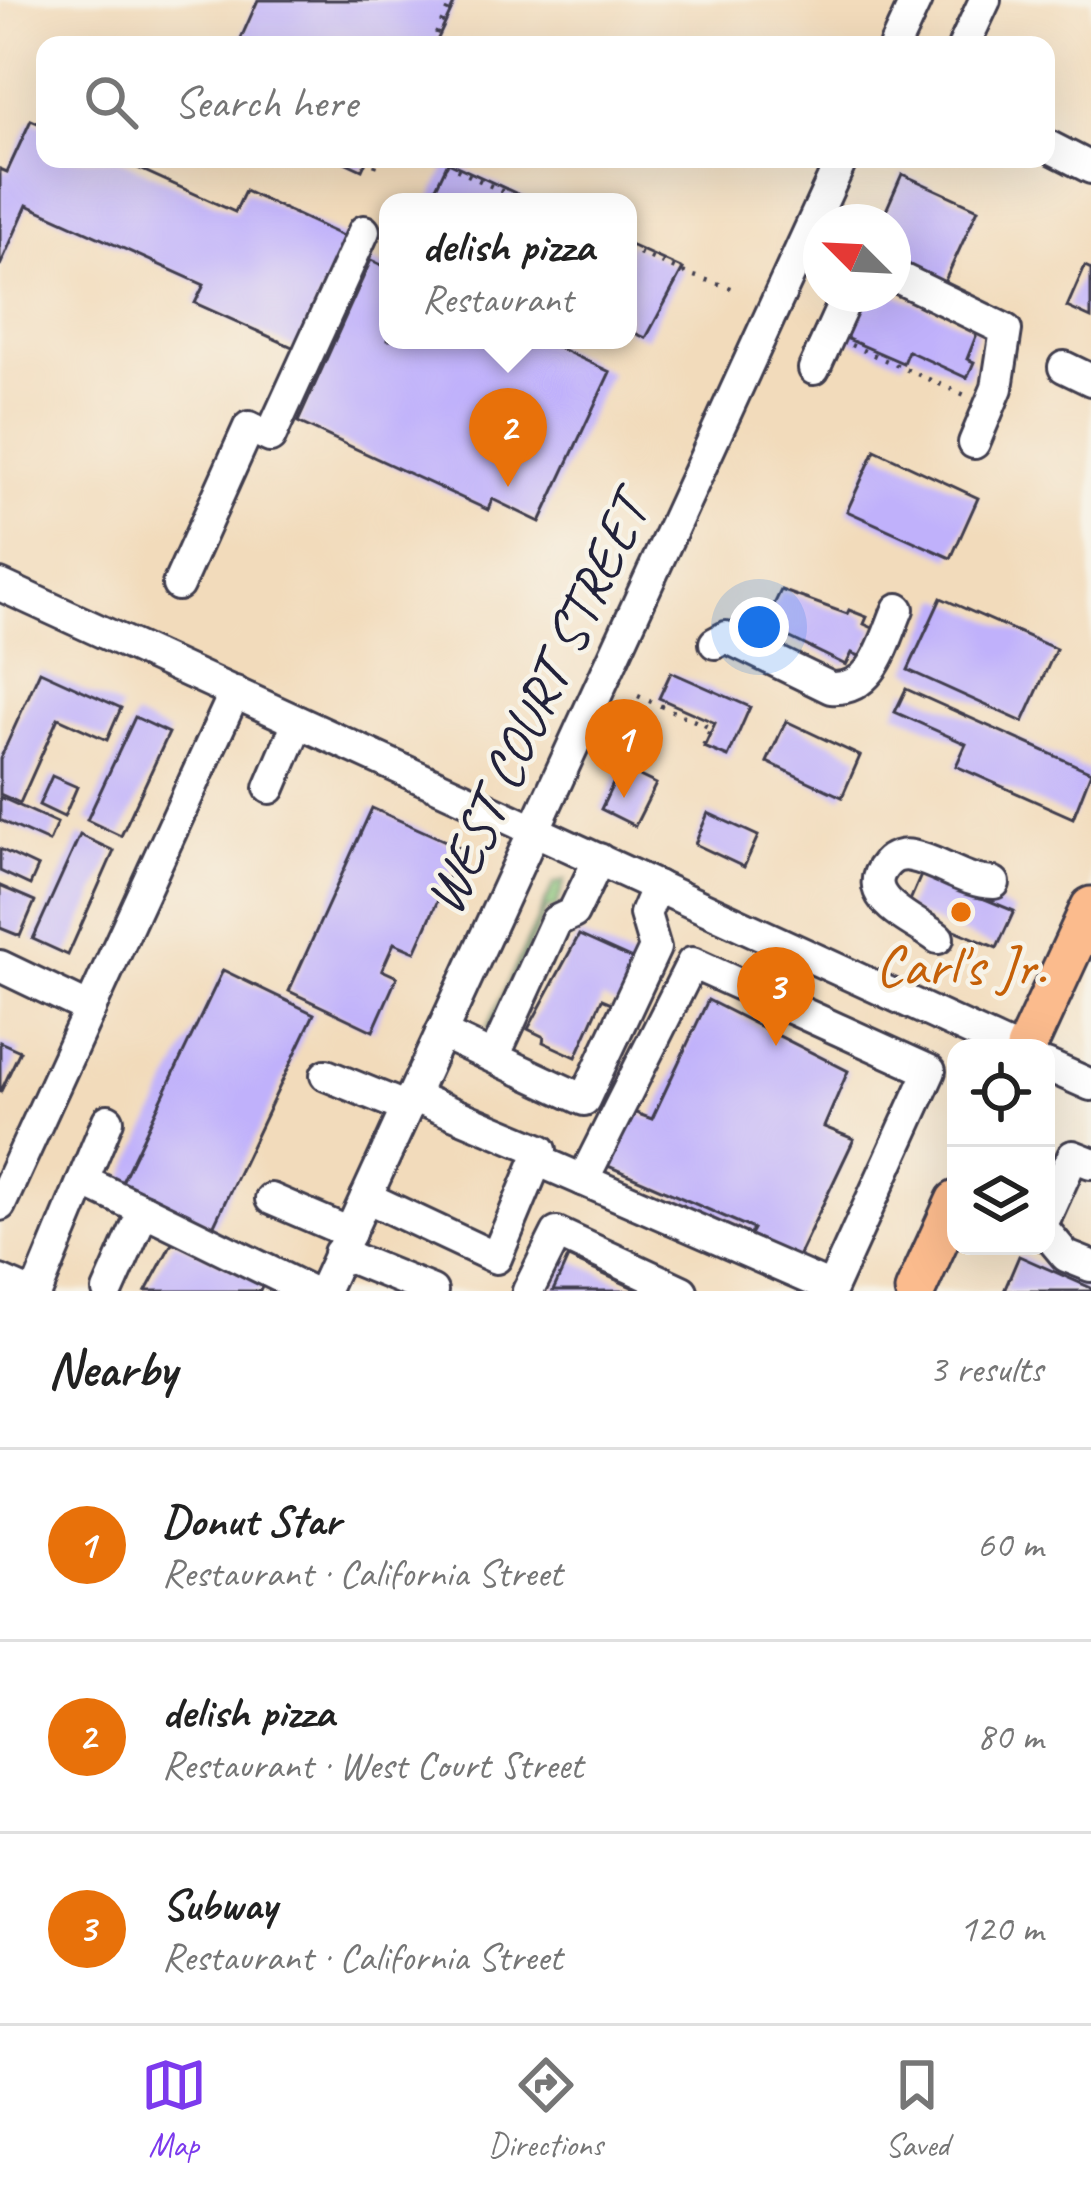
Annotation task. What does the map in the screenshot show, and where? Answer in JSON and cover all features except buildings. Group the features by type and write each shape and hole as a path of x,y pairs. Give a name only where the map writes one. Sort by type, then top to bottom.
{"main road":[{"path":"1030,1039 1091,907"},
{"path":"915,1291 947,1221"}],"street":[{"path":"899,36 916,0"},
{"path":"968,36 985,0"},
{"path":"991,36 1007,0"},
{"path":"1055,150 1091,168"},
{"name":"WEST COURT STREET","path":"323,1291 838,168"},
{"path":"178,585 249,427 270,437 364,231"},
{"path":"911,284 1006,330 997,388 974,442"},
{"path":"814,369 840,312"},
{"path":"0,585 989,1039"},
{"path":"715,643 726,637 831,688 846,689 867,675 898,609"},
{"path":"0,1205 235,692"},
{"path":"270,788 298,722"},
{"path":"938,938 886,904 877,885 881,868 894,858 910,855 976,883 994,883"},
{"path":"494,1058 556,921 573,914 599,859"},
{"path":"441,1033 584,1100 655,949 645,914 657,886"},
{"path":"583,1180 692,962 930,1071"},
{"path":"0,966 90,1009"},
{"path":"537,1160 830,1290 952,1022"},
{"path":"1055,1069 1091,1085"},
{"path":"326,1075 541,1150 496,1258 366,1197"},
{"path":"37,1291 108,1120"},
{"path":"1055,1196 1073,1156 1091,1163"},
{"path":"83,1181 309,1291"},
{"path":"271,1199 425,1289"},
{"path":"108,1291 144,1210"},
{"path":"528,1291 556,1234 682,1291"},
{"path":"1055,1243 1066,1256 1091,1266"},
{"path":"0,1280 23,1291"}],"path":[{"path":"435,36 452,0"},
{"path":"454,168 505,193"},
{"path":"637,252 737,290"},
{"path":"830,335 984,404"},
{"path":"638,696 711,728 704,746"}],"green space":[{"path":"565,880 556,908 547,908 486,1030 554,884"}],"place":[{"name":"delish pizza","path":"508,487"},
{"name":"Donut Star","path":"624,798"},
{"name":"Carl's Jr.","path":"961,912"},
{"name":"Subway","path":"776,1046"}]}
